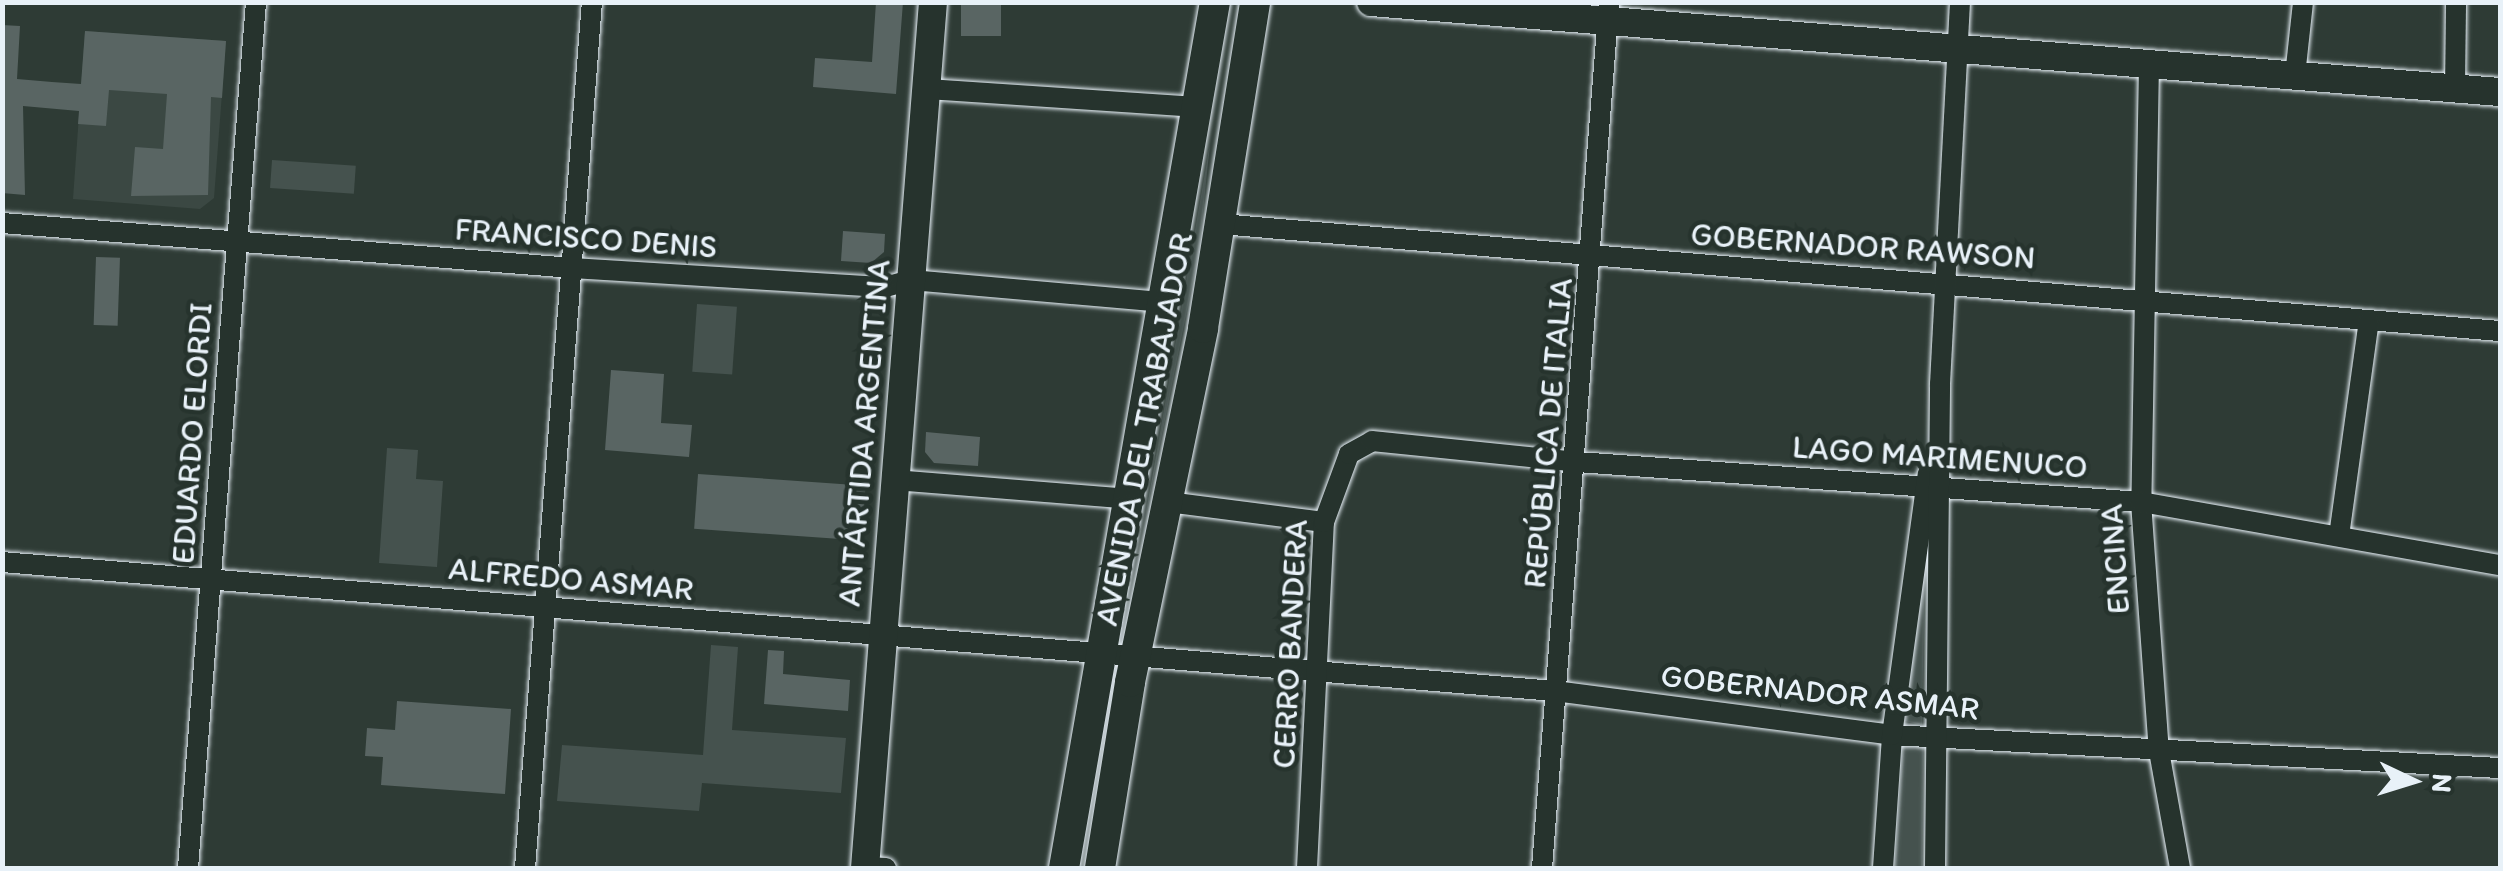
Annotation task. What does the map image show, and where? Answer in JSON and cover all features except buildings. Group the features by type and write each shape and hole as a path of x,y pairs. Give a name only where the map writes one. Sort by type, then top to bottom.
{"main road":[{"name":"ANTÁRTIDA ARGENTINA","path":"872,868 883,636 933,2"},
{"name":"AVENIDA DEL TRABAJADOR","path":"1064,868 1215,2"},
{"name":"AVENIDA DEL TRABAJADOR","path":"1100,868 1135,657 1220,224 1255,2"},
{"path":"1371,2 1609,12 1957,49 2500,92"}],"street":[{"name":"EDUARDO ELORDI","path":"188,868 256,2"},
{"path":"525,868 592,2"},
{"path":"1883,868 1892,735 1932,487 1960,2"},
{"path":"2295,76 2303,2"},
{"path":"2455,88 2456,2"},
{"name":"REPÚBLICA DE ITALIA","path":"1542,868 1594,256 1609,12"},
{"name":"ENCINA","path":"2150,64 2141,502 2159,751 2180,868"},
{"path":"926,88 1198,107"},
{"name":"FRANCISCO DENIS","path":"2,223 572,268 885,287 912,280 1164,302"},
{"name":"GOBERNADOR RAWSON","path":"1220,224 2144,297 2500,331"},
{"path":"2339,536 2369,321"},
{"name":"LAGO MARIMENUCO","path":"1372,440 1577,462 2141,502 2500,565"},
{"name":"CERRO BANDERA","path":"1307,868 1324,522 1350,454 1372,440"},
{"path":"895,480 1129,499"},
{"path":"1932,487 1934,868"},
{"path":"1168,502 1324,522"},
{"name":"ALFREDO ASMAR","path":"2,562 1135,657"},
{"name":"GOBERNADOR ASMAR","path":"1135,657 1555,690 1892,735 2500,768"}],"shaded area":[{"path":"85,31 226,41 214,198 200,209 73,199"},
{"path":"1210,144 1199,250 1145,519"},
{"path":"272,160 356,166 354,194 270,188"},
{"path":"697,304 737,307 732,375 692,372"},
{"path":"387,448 418,450 416,479 443,481 437,567 379,563"},
{"path":"1925,548 1922,725 1905,721"},
{"path":"711,645 738,647 732,730 846,738 841,793 702,783 699,811 557,801 562,745 703,755"},
{"path":"1903,743 1923,747 1922,868 1895,868"}]}
